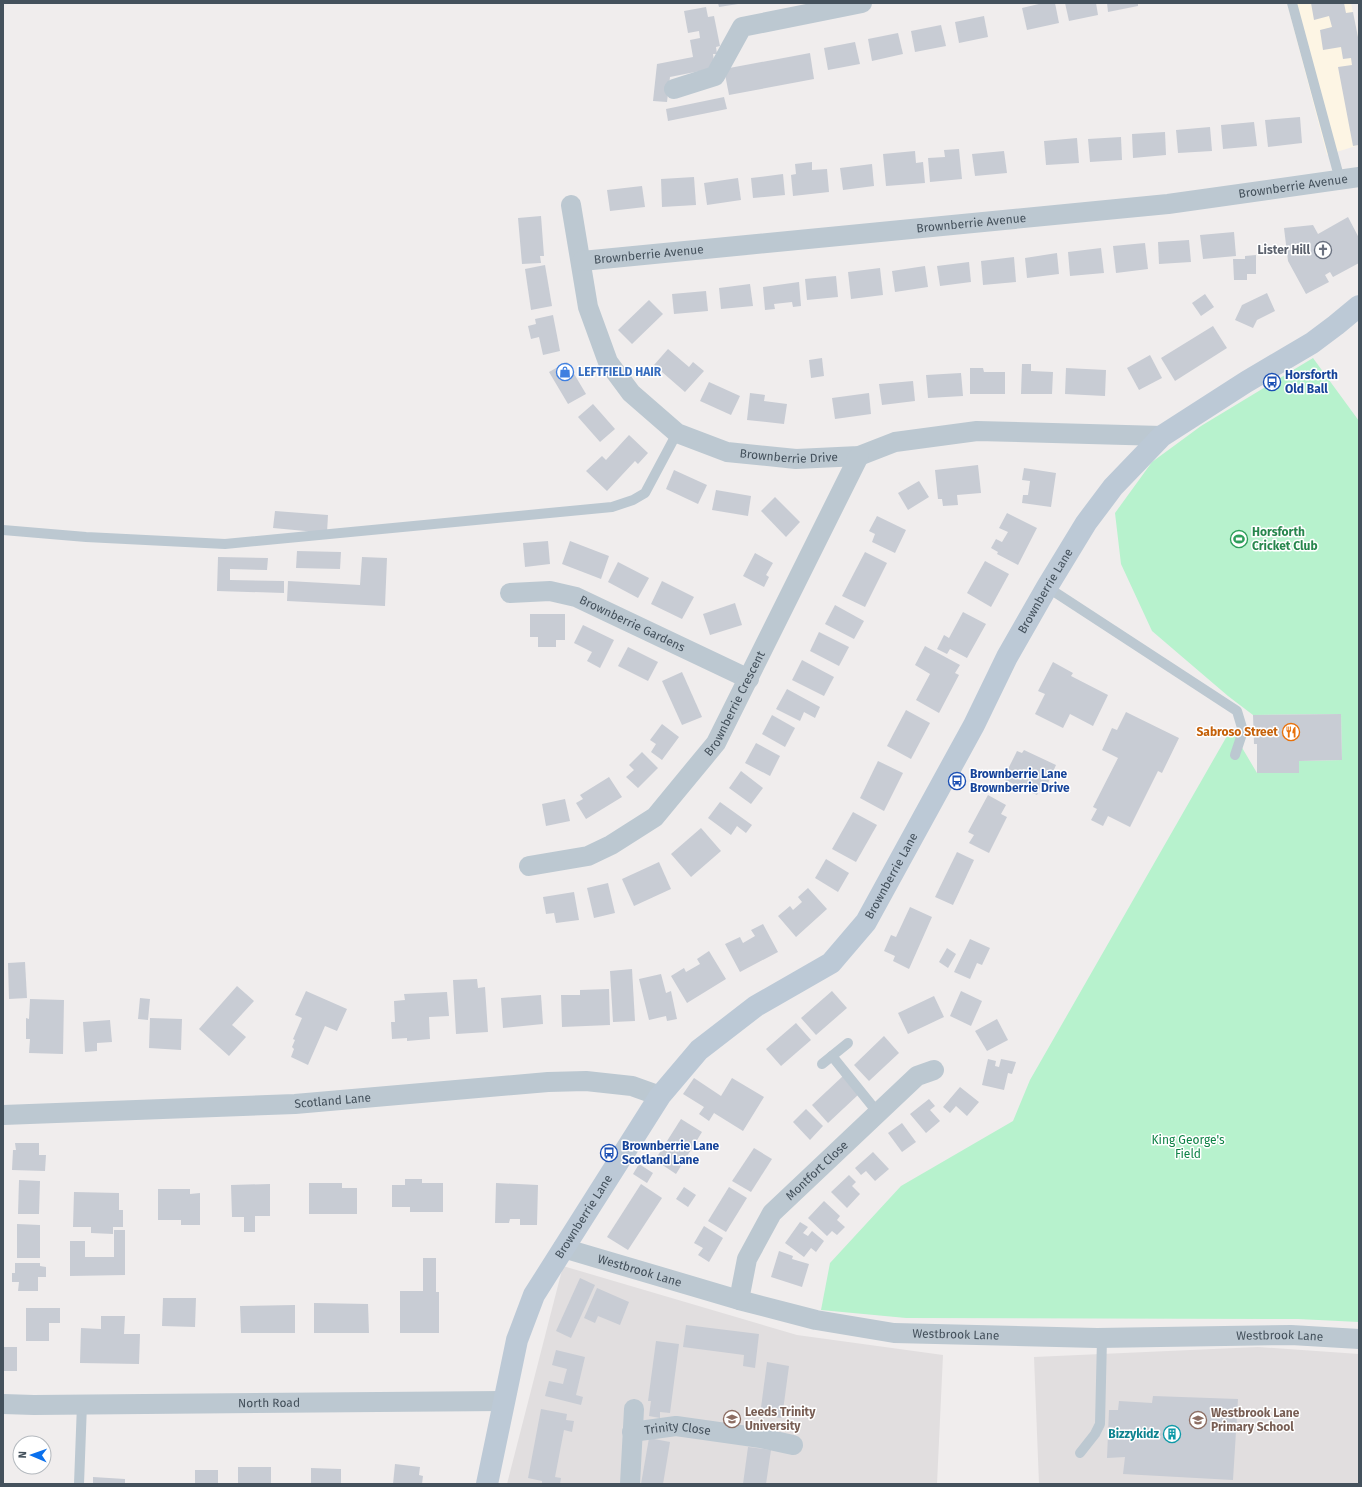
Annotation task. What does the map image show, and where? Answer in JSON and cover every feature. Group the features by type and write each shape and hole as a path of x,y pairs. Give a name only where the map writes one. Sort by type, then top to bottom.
{"street":[{"path":"674,89 715,76 742,27 862,3"},
{"name":"Brownberrie Avenue","path":"582,261 1168,204 1350,179"},
{"name":"Brownberrie Drive","path":"571,205 582,261 588,307 608,362 631,393 677,433 726,452 796,459 859,456 896,442 977,431 1162,436"},
{"name":"Brownberrie Lane","path":"487,1484 503,1401 517,1340 534,1295 660,1096 699,1050 756,1006 831,963 866,922 974,726 1008,657 1047,587 1086,523 1113,487 1162,436 1246,382 1312,343 1359,306"},
{"name":"Brownberrie Crescent","path":"529,866 588,856 611,845 655,817 716,743 859,456"},
{"name":"Brownberrie Gardens","path":"510,593 550,592 576,597 749,679"},
{"name":"Montfort Close","path":"739,1300 747,1259 772,1213 917,1076 934,1070"},
{"name":"Scotland Lane","path":"3,1115 295,1104 548,1082 586,1081 632,1086 660,1096"},
{"name":"Westbrook Lane","path":"563,1248 739,1300 816,1320 894,1333 1102,1338 1291,1335 1359,1339"},
{"name":"North Road","path":"3,1404 503,1401"},
{"name":"Trinity Close","path":"630,1484 634,1409"},
{"name":"Trinity Close","path":"632,1432 676,1426 761,1438 793,1445"}],"lane":[{"path":"1292,3 1350,179"},
{"path":"3,530 86,537 225,544 612,507 633,500 645,492 677,433"},
{"path":"1047,587 1083,612 1237,711 1243,731 1236,755"},
{"path":"822,1064 848,1043"},
{"path":"832,1056 878,1113"},
{"path":"1080,1454 1096,1434 1100,1424 1102,1338"},
{"path":"80,1484 82,1404"}],"shaded area":[{"path":"1287,3 1351,3 1359,42 1359,145 1327,155"},
{"name":"Leeds Trinity University","path":"563,1266 797,1335 943,1355 937,1484 507,1484"},
{"name":"Westbrook Lane Primary School","path":"1258,1347 1359,1354 1359,1484 1039,1484 1034,1357"}],"green space":[{"name":"King George's Field","path":"1313,358 1359,421 1359,1322 1298,1319 906,1318 821,1310 830,1263 901,1186 1013,1121 1030,1080 1231,729 1257,773 1299,773 1299,761 1342,760 1341,714 1253,715 1228,696 1152,631 1121,564 1115,513 1152,462 1201,426"}],"building":[{"path":"718,3 738,3 738,4 719,7"},
{"path":"1043,3 1055,3 1059,23 1027,30 1022,8"},
{"path":"1065,3 1096,3 1098,15 1069,21"},
{"path":"1107,3 1138,3 1138,6 1108,12"},
{"path":"1311,3 1344,3 1346,13 1353,12 1359,42 1359,145 1353,146 1338,67 1352,65 1351,58 1343,59 1341,47 1323,50 1320,30 1332,27 1329,16 1314,20"},
{"path":"706,7 708,17 714,16 720,46 716,47 717,54 713,54 715,68 670,77 667,102 653,101 657,64 693,57 690,40 700,38 699,31 688,33 684,11"},
{"path":"984,16 988,37 959,43 955,22"},
{"path":"941,25 946,46 915,52 911,31"},
{"path":"898,33 903,54 872,61 868,39"},
{"path":"855,42 860,64 828,70 824,48"},
{"path":"810,53 814,79 729,95 724,69"},
{"path":"724,97 727,109 668,121 666,109"},
{"path":"1300,117 1302,143 1268,147 1265,120"},
{"path":"1254,122 1257,146 1223,149 1221,125"},
{"path":"1210,127 1212,151 1178,153 1176,130"},
{"path":"1165,132 1166,155 1133,158 1132,134"},
{"path":"1121,137 1122,160 1090,162 1088,139"},
{"path":"1077,138 1079,163 1046,165 1044,141"},
{"path":"959,149 962,179 930,182 928,158 945,157 944,150"},
{"path":"915,151 916,163 923,162 925,183 886,186 883,154"},
{"path":"1004,151 1007,173 975,176 972,154"},
{"path":"812,162 812,170 827,169 829,192 793,196 791,175 796,174 795,164"},
{"path":"872,164 874,186 843,190 840,168"},
{"path":"783,174 785,195 753,198 751,178"},
{"path":"694,177 696,205 662,207 661,179"},
{"path":"738,178 741,200 707,205 704,183"},
{"path":"642,186 645,207 610,211 607,190"},
{"path":"541,216 544,256 540,256 541,263 522,264 518,218"},
{"name":"Lister Hill","path":"1348,217 1359,238 1359,263 1333,277 1330,272 1325,275 1329,282 1306,294 1288,261 1284,228 1313,225 1318,234"},
{"path":"1234,232 1236,256 1203,259 1200,235"},
{"path":"1189,240 1191,262 1159,264 1158,242"},
{"path":"1145,243 1148,269 1116,273 1113,246"},
{"path":"1101,248 1104,273 1070,276 1068,252"},
{"path":"1057,253 1059,274 1027,278 1025,258"},
{"path":"1256,255 1256,274 1247,274 1247,280 1234,280 1233,259 1245,259 1245,256"},
{"path":"1014,257 1016,282 983,285 981,261"},
{"path":"969,262 971,282 940,286 937,266"},
{"path":"545,265 552,306 531,310 525,269"},
{"path":"925,266 928,287 895,292 892,271"},
{"path":"880,268 883,295 851,299 848,272"},
{"path":"836,276 838,297 807,300 805,279"},
{"path":"799,282 801,306 793,307 792,302 774,304 775,309 765,310 763,287"},
{"path":"750,284 753,306 721,309 719,288"},
{"path":"706,291 708,311 674,314 672,294"},
{"path":"1267,293 1275,311 1257,320 1253,328 1235,320 1242,305"},
{"path":"1205,294 1214,307 1201,316 1192,303"},
{"path":"649,300 663,314 632,344 618,330"},
{"path":"553,315 560,351 543,355 539,337 531,339 528,326 536,324 535,319"},
{"path":"1213,326 1227,348 1175,381 1161,358"},
{"path":"668,349 689,367 693,362 704,371 685,392 654,365"},
{"path":"1150,355 1162,378 1139,390 1127,368"},
{"path":"822,358 824,376 811,378 809,360"},
{"path":"567,362 586,394 568,404 549,372"},
{"path":"1022,364 1031,364 1031,371 1053,372 1052,394 1021,394"},
{"path":"970,368 983,368 984,372 1005,372 1005,394 970,394"},
{"path":"1066,368 1106,370 1105,396 1065,394"},
{"path":"961,373 963,396 928,398 926,375"},
{"path":"913,381 915,401 882,405 879,384"},
{"path":"709,382 740,396 731,415 700,401"},
{"path":"750,393 765,395 764,401 787,404 784,424 747,420"},
{"path":"869,393 871,414 835,419 832,398"},
{"path":"593,404 615,429 600,442 578,417"},
{"path":"629,435 648,453 638,464 635,461 607,491 586,471 602,456 606,460"},
{"path":"978,465 981,493 957,495 958,505 943,506 942,499 938,499 935,470"},
{"path":"1024,468 1056,473 1051,507 1022,503 1023,495 1028,495 1030,481 1022,480"},
{"path":"674,470 707,485 698,504 666,489"},
{"path":"919,481 929,497 908,510 898,493"},
{"path":"716,490 751,496 748,516 712,510"},
{"path":"775,497 800,522 786,537 761,511"},
{"path":"275,511 328,515 327,533 273,528"},
{"path":"1007,513 1037,528 1018,565 997,554 998,552 991,548 996,539 1002,542 1008,532 999,528"},
{"path":"877,516 906,530 895,553 872,542 875,534 869,531"},
{"path":"548,541 550,564 525,567 523,543"},
{"path":"570,541 609,556 601,579 562,564"},
{"path":"297,551 341,552 340,569 296,568"},
{"path":"865,552 887,563 865,607 842,596"},
{"path":"755,553 773,563 766,575 769,577 764,587 743,576"},
{"path":"218,557 268,558 267,570 230,569 230,580 284,581 284,593 217,591"},
{"path":"362,557 387,558 385,606 287,601 288,581 360,585"},
{"path":"985,561 1009,574 991,607 967,593"},
{"path":"618,562 649,578 638,598 608,582"},
{"path":"662,581 694,597 682,619 651,604"},
{"path":"735,603 742,625 710,635 703,614"},
{"path":"835,605 864,621 854,639 825,624"},
{"path":"963,612 986,624 967,658 950,649 947,654 937,649 944,635 949,638"},
{"path":"530,614 565,614 565,640 556,640 556,647 538,647 538,637 530,637"},
{"path":"583,625 614,640 600,668 587,661 592,652 574,643"},
{"path":"819,632 849,647 839,666 810,651"},
{"path":"925,646 960,665 955,673 959,675 939,713 916,700 930,674 915,665"},
{"path":"628,647 658,662 648,681 618,666"},
{"path":"802,660 834,677 824,696 792,680"},
{"path":"1053,662 1073,673 1071,676 1108,695 1093,726 1070,714 1063,728 1035,714 1045,694 1038,691"},
{"path":"682,672 702,717 682,725 662,681"},
{"path":"787,689 820,707 815,718 804,712 800,721 776,709"},
{"path":"906,710 930,723 911,759 887,746"},
{"path":"1126,712 1179,738 1162,773 1158,771 1130,827 1108,816 1103,826 1091,820 1097,809 1093,807 1118,758 1102,750 1112,728 1117,730"},
{"path":"1341,714 1342,760 1299,761 1299,773 1257,773 1257,744 1254,744 1253,715"},
{"path":"772,715 795,728 785,747 762,734"},
{"path":"662,724 679,737 662,760 651,752 656,744 650,740"},
{"path":"756,743 780,756 770,776 745,763"},
{"path":"1024,750 1056,765 1045,790 1040,788 1037,795 1003,779 1017,751 1022,753"},
{"path":"642,752 658,768 638,788 626,777 634,770 629,765"},
{"path":"878,761 903,773 884,811 860,798"},
{"path":"741,771 763,788 751,804 729,788"},
{"path":"609,777 622,797 586,819 576,803 583,799 580,795"},
{"path":"988,795 1006,805 1001,814 1007,817 989,853 969,843 974,835 968,832"},
{"path":"565,799 570,821 546,826 542,804"},
{"path":"720,802 752,825 746,833 737,826 731,835 708,818"},
{"path":"853,812 877,825 856,862 832,849"},
{"path":"701,828 721,851 691,877 671,854"},
{"path":"957,852 974,860 953,905 935,897"},
{"path":"826,859 849,873 838,892 815,878"},
{"path":"659,862 671,889 634,906 622,879"},
{"path":"608,883 615,913 594,918 587,888"},
{"path":"808,888 827,909 796,937 778,916 790,906 793,910 802,902 798,897"},
{"path":"574,892 579,920 556,923 554,913 546,914 543,897"},
{"path":"910,907 932,917 909,969 893,961 895,956 884,951 891,935 896,937"},
{"path":"763,924 778,952 740,972 725,944 740,937 743,943 755,936 751,930"},
{"path":"970,939 990,948 982,965 977,963 970,979 954,972"},
{"path":"947,948 956,954 948,968 939,962"},
{"path":"709,951 726,979 687,1003 671,976 684,968 686,972 700,964 697,959"},
{"path":"25,962 27,998 9,999 8,963"},
{"path":"632,969 635,1021 613,1022 610,971"},
{"path":"661,974 666,993 671,991 677,1019 667,1021 666,1016 649,1020 639,979"},
{"path":"477,979 478,988 485,987 488,1032 456,1034 453,980"},
{"path":"237,986 254,1001 232,1025 246,1037 229,1056 199,1029"},
{"path":"609,989 610,1025 562,1027 561,995 580,995 580,990"},
{"path":"306,991 347,1009 337,1031 325,1026 308,1065 291,1057 294,1049 292,1047 295,1040 293,1039 302,1018 295,1015"},
{"path":"832,991 847,1008 816,1035 801,1018"},
{"path":"961,991 982,1001 971,1026 950,1016"},
{"path":"447,992 449,1016 429,1017 430,1039 407,1041 407,1038 392,1039 391,1022 395,1022 394,1001 405,1000 404,994"},
{"path":"541,995 543,1024 503,1028 501,998"},
{"path":"934,996 944,1017 908,1034 898,1013"},
{"path":"140,998 150,999 148,1020 138,1019"},
{"path":"30,999 64,1000 63,1054 29,1053 30,1039 26,1039 26,1018 29,1019"},
{"path":"150,1018 182,1019 181,1050 149,1048"},
{"path":"997,1019 1008,1040 987,1051 975,1031"},
{"path":"110,1020 112,1042 97,1043 97,1051 85,1052 83,1022"},
{"path":"796,1023 811,1040 781,1066 766,1049"},
{"path":"884,1036 899,1053 869,1081 854,1065"},
{"path":"988,1059 996,1061 995,1066 999,1067 1001,1059 1016,1062 1012,1074 1008,1073 1004,1090 982,1085"},
{"path":"843,1076 859,1094 828,1123 812,1105"},
{"path":"694,1078 721,1096 732,1078 764,1097 743,1131 714,1113 709,1121 699,1114 704,1107 683,1094"},
{"path":"960,1087 979,1102 967,1116 956,1106 950,1113 943,1107"},
{"path":"929,1099 935,1106 930,1110 940,1121 926,1133 910,1114"},
{"path":"806,1109 823,1126 810,1140 793,1122"},
{"path":"681,1119 702,1132 676,1174 655,1160"},
{"path":"902,1123 916,1142 902,1152 888,1133"},
{"path":"15,1143 39,1143 39,1155 46,1155 45,1171 12,1170 13,1150 16,1150"},
{"path":"754,1148 772,1159 751,1192 732,1181"},
{"path":"873,1152 889,1169 875,1181 866,1171 861,1175 855,1168"},
{"path":"639,1164 653,1173 647,1183 633,1174"},
{"path":"849,1175 856,1182 852,1186 860,1194 847,1208 831,1192"},
{"path":"405,1179 422,1179 422,1183 443,1183 443,1212 410,1212 410,1207 392,1207 392,1185 405,1185"},
{"path":"19,1180 40,1181 39,1214 18,1214"},
{"path":"309,1183 342,1183 342,1188 357,1188 357,1214 309,1214"},
{"path":"496,1183 538,1185 537,1225 520,1225 520,1219 510,1219 509,1223 495,1223"},
{"path":"270,1184 270,1216 255,1216 255,1232 244,1232 244,1217 232,1217 231,1185"},
{"path":"641,1184 662,1198 628,1250 607,1237"},
{"path":"684,1187 696,1195 688,1207 676,1199"},
{"path":"729,1187 747,1198 726,1232 708,1221"},
{"path":"158,1189 190,1189 190,1194 200,1193 200,1225 181,1225 181,1220 158,1220"},
{"path":"74,1192 119,1193 119,1210 123,1210 123,1227 113,1227 113,1234 91,1233 91,1227 73,1227"},
{"path":"824,1201 840,1216 837,1220 845,1227 837,1235 832,1231 827,1236 808,1218"},
{"path":"800,1222 808,1227 803,1233 808,1236 812,1231 824,1241 816,1252 811,1248 804,1257 785,1243"},
{"path":"17,1224 40,1225 40,1258 17,1258"},
{"path":"704,1226 723,1238 709,1262 698,1255 703,1248 694,1243"},
{"path":"114,1230 125,1230 125,1275 70,1276 70,1241 85,1241 85,1257 114,1257"},
{"path":"779,1251 793,1256 792,1259 809,1264 802,1287 771,1277"},
{"path":"423,1258 436,1258 436,1292 439,1292 439,1333 400,1333 400,1291 423,1291"},
{"path":"15,1263 40,1263 40,1266 46,1267 46,1277 38,1277 38,1291 18,1291 19,1282 12,1282 12,1273 15,1273"},
{"path":"580,1278 595,1285 571,1338 556,1331"},
{"path":"597,1288 629,1302 620,1325 598,1316 595,1323 584,1318"},
{"path":"163,1298 196,1298 195,1327 162,1326"},
{"path":"314,1303 368,1304 369,1333 314,1333"},
{"path":"295,1305 295,1333 241,1333 240,1306"},
{"path":"26,1308 60,1308 60,1323 49,1323 49,1341 26,1341"},
{"path":"101,1316 125,1316 124,1334 140,1334 139,1364 80,1363 81,1328 101,1329"},
{"path":"686,1325 759,1334 755,1368 743,1366 744,1355 683,1347"},
{"path":"656,1341 679,1344 670,1413 660,1412 660,1418 649,1416 651,1401 648,1401"},
{"path":"3,1347 17,1347 17,1371 3,1371"},
{"path":"556,1350 585,1357 576,1395 583,1397 581,1405 545,1396 549,1381 563,1384 567,1369 552,1365"},
{"path":"767,1362 789,1366 782,1418 760,1415"},
{"name":"Bizzykidz","path":"1153,1396 1238,1399 1233,1480 1123,1474 1125,1457 1107,1458 1109,1410 1118,1410 1119,1401 1152,1403"},
{"path":"541,1409 567,1414 566,1420 574,1421 572,1432 564,1430 555,1477 561,1478 560,1484 542,1484 542,1481 528,1478"},
{"path":"649,1438 670,1442 663,1484 641,1484"},
{"path":"748,1447 771,1450 766,1484 743,1484"},
{"path":"395,1464 420,1467 419,1475 423,1476 422,1484 393,1484"},
{"path":"238,1467 271,1467 271,1484 238,1484"},
{"path":"311,1468 341,1469 341,1484 311,1484"},
{"path":"195,1470 218,1470 218,1484 195,1484"},
{"path":"93,1477 125,1479 125,1484 93,1484"}],"place":[{"name":"Lister Hill","path":"1323,250"},
{"name":"LEFTFIELD HAIR","path":"565,372"},
{"name":"Horsforth Old Ball","path":"1272,382"},
{"name":"Horsforth Cricket Club","path":"1239,539"},
{"name":"Sabroso Street","path":"1291,732"},
{"name":"Brownberrie Lane Brownberrie Drive","path":"957,781"},
{"name":"Brownberrie Lane Scotland Lane","path":"609,1153"},
{"name":"Leeds Trinity University","path":"732,1419"},
{"name":"Westbrook Lane Primary School","path":"1198,1420"},
{"name":"Bizzykidz","path":"1172,1434"}]}
